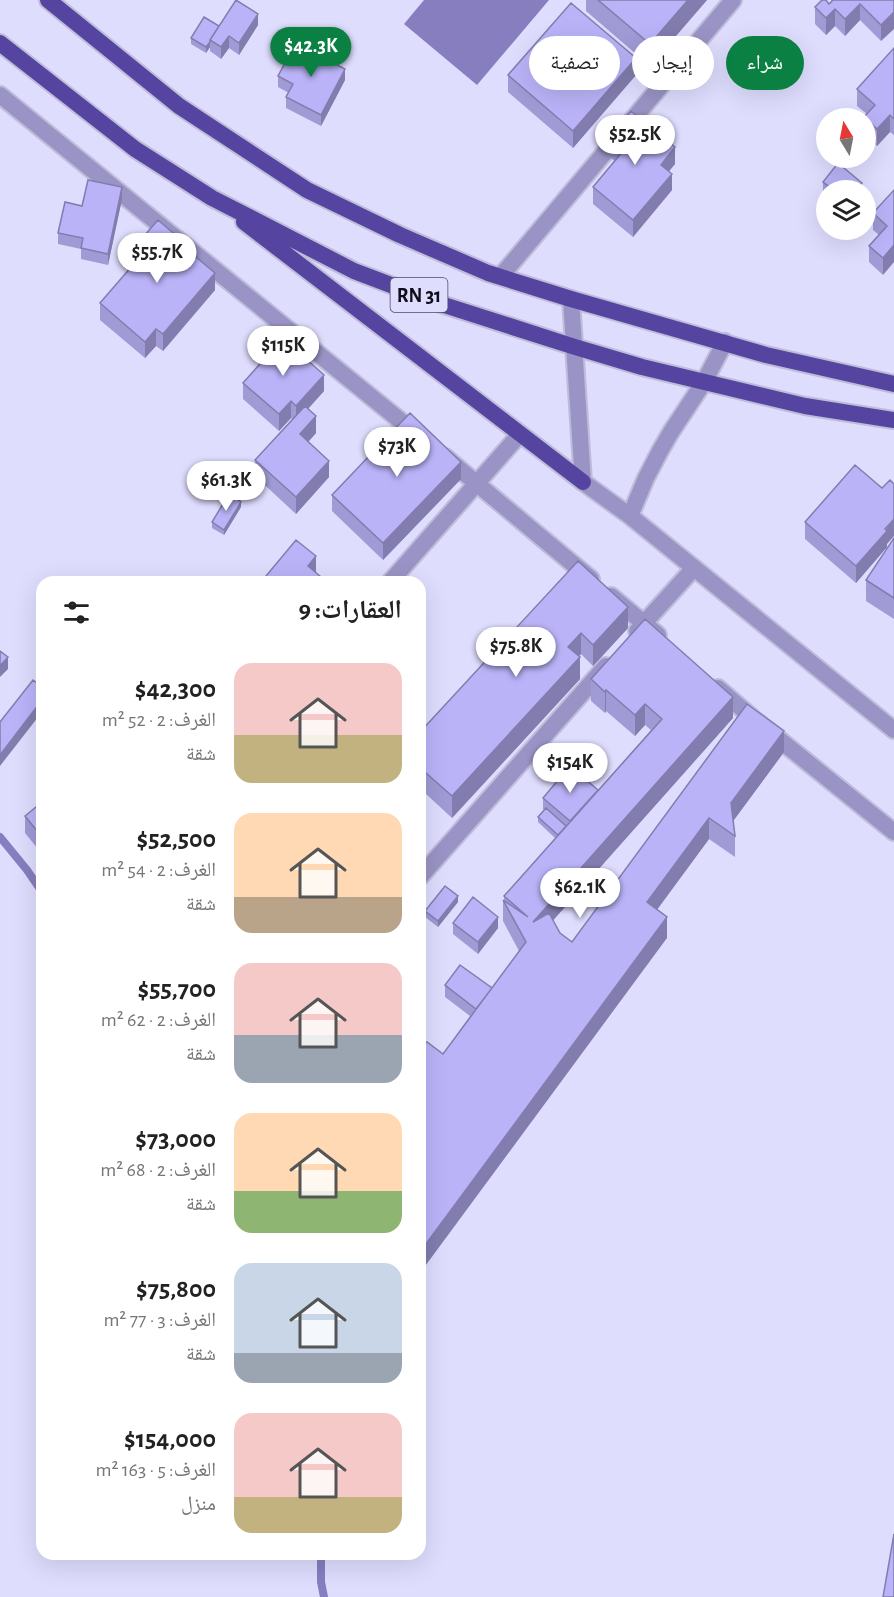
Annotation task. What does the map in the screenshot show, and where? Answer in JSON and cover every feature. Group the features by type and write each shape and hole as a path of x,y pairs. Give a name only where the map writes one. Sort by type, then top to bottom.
{"highway":[{"name":"RN 31","path":"48,0 179,106 307,190 399,235 488,273 570,299 766,354 894,384"},
{"name":"RN 31","path":"0,43 135,149 212,198 354,271 441,304 642,367 805,406 894,420"},
{"path":"212,198 583,482"}],"street":[{"path":"501,276 733,0"},
{"path":"0,95 476,483 669,645"},
{"path":"570,299 583,482 630,516 894,730"},
{"path":"630,516 646,478 666,441 704,382 725,342"},
{"path":"395,576 520,434"},
{"path":"628,641 694,568"},
{"path":"426,870 613,658"},
{"path":"703,675 754,720 894,832"}],"shaded area":[{"path":"424,0 549,0 477,85 404,24"}],"building":[{"path":"236,0 258,14 239,43 229,36 221,47 210,40"},
{"path":"598,0 688,0 657,36 641,36"},
{"path":"822,0 826,0 829,4 833,0 894,0 894,12 881,25 860,4 845,19 835,9 826,18 815,7"},
{"path":"571,3 610,36 542,36"},
{"path":"204,17 219,26 206,47 191,38"},
{"path":"296,43 345,69 321,115 286,97 293,84 278,76"},
{"path":"620,44 632,55 632,63 620,77"},
{"path":"894,48 894,119 890,115 877,129 876,108 872,108 875,105 857,89"},
{"path":"529,51 529,90 608,90 573,131 508,75"},
{"path":"631,111 675,147 661,165 672,174 633,220 593,187 623,151 608,139"},
{"path":"834,168 844,168 858,180 825,180"},
{"path":"88,180 122,187 108,254 81,248 83,238 58,233 65,202 82,206"},
{"path":"894,190 894,245 883,258 869,246 887,226 876,216 876,210"},
{"path":"158,220 179,238 177,241 215,273 163,334 156,329 145,342 100,303 145,251 137,244"},
{"path":"283,338 324,375 296,406 291,401 279,414 243,383"},
{"path":"305,406 316,416 300,434 329,461 296,497 255,460"},
{"path":"410,413 461,462 383,543 332,495"},
{"path":"855,465 882,488 890,480 894,484 894,519 885,529 887,531 856,566 805,522"},
{"path":"229,494 241,502 224,530 212,522"},
{"path":"894,538 894,598 866,580"},
{"path":"296,540 316,556 308,566 320,576 266,576"},
{"path":"578,561 628,607 593,645 581,633 568,647 580,657 452,796 426,773 426,726"},
{"path":"645,619 733,697 533,922 549,913 560,933 572,942 747,704 784,731 731,803 735,836 709,818 647,902 667,917 426,1244 426,1043 443,1054 526,942 503,900 528,917 504,896 662,719 645,704 635,715 591,679"},
{"path":"0,651 8,657 0,666"},
{"path":"33,680 36,682 36,708 0,755 0,722"},
{"path":"570,766 598,790 570,821 543,798"},
{"path":"36,807 36,830 25,816"},
{"path":"546,808 566,826 558,835 538,817"},
{"path":"445,886 458,896 438,921 426,910"},
{"path":"473,897 498,917 478,942 453,923"},
{"path":"460,965 492,988 476,1009 445,985"},
{"path":"894,1534 894,1597 883,1597"}],"waterway":[{"path":"0,837 36,883"},
{"path":"321,1560 324,1597"}]}
